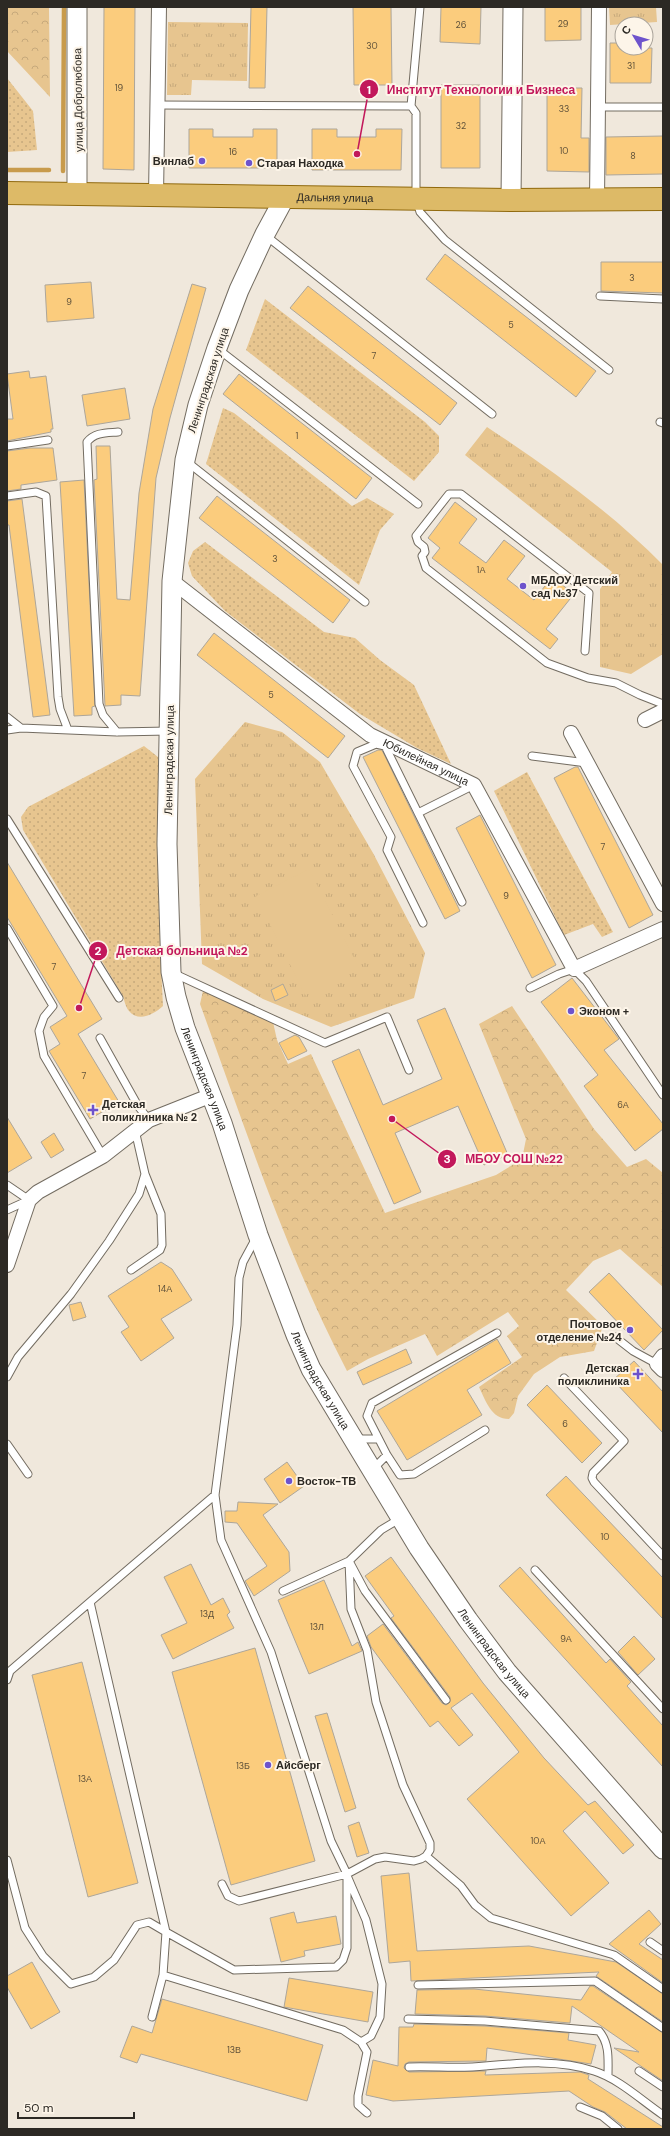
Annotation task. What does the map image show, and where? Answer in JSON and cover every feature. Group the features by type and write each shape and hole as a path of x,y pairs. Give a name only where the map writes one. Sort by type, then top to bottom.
{"main road":[{"name":"Дальняя улица","path":"7,193 511,200 663,199"}],"street":[{"name":"улица Добролюбова","path":"77,7 77,194"},
{"path":"156,195 159,7"},
{"path":"511,200 513,7"},
{"path":"597,200 599,7"},
{"name":"Ленинградская улица","path":"285,197 265,234 240,290 217,348 198,406 185,460 172,581 167,844 171,972 185,1028 212,1094 258,1234 311,1369 353,1440 373,1469 419,1548 468,1620 507,1672 663,1849"},
{"name":"Юбилейная улица","path":"172,581 370,740 474,785 574,969"},
{"path":"645,720 663,711"},
{"path":"571,733 663,904"},
{"path":"574,969 663,928"},
{"path":"7,1266 30,1200 38,1192 103,1156 149,1120 212,1094"}],"lane":[{"path":"420,7 411,106 416,113 416,199 420,212 445,240 609,370"},
{"path":"158,105 411,106"},
{"path":"598,107 663,107"},
{"path":"265,234 492,414"},
{"path":"600,296 663,298"},
{"path":"217,348 418,504"},
{"path":"117,732 103,715 99,704 87,442 92,436 103,433 118,432"},
{"path":"7,446 48,440"},
{"path":"185,460 365,602"},
{"path":"7,496 36,492 46,496 58,697 60,709 68,730"},
{"path":"585,651 589,593 461,494 449,494 416,536 418,542 424,547 425,552 422,556 426,568 547,663 588,678 616,683 663,704"},
{"path":"7,717 21,728"},
{"path":"7,730 21,728 117,732 169,731"},
{"path":"423,923 387,850 391,837 353,766 357,752 370,740 376,744 384,746 462,902"},
{"path":"532,756 587,763"},
{"path":"418,813 474,785"},
{"path":"7,819 119,998"},
{"path":"7,928 53,1006 44,1017 39,1031 44,1056 103,1156"},
{"path":"530,988 559,974 574,969 586,981 663,1096"},
{"path":"171,972 326,1043 387,1017 409,1070"},
{"path":"100,1038 138,1106 149,1120"},
{"path":"131,1270 160,1250 162,1245 161,1214 145,1174 135,1130"},
{"path":"7,1377 18,1357 71,1294 109,1241 139,1194 145,1174"},
{"path":"7,1185 30,1200"},
{"path":"7,1210 30,1200"},
{"path":"258,1234 249,1248 239,1278 236,1325 215,1495 221,1540 271,1652 332,1841 366,1920 382,1984 380,2017 371,2036 361,2042"},
{"path":"485,1430 414,1474 400,1475 386,1455 367,1416 372,1403 497,1333"},
{"path":"616,1337 633,1351 661,1363"},
{"path":"564,1378 624,1441 593,1473 592,1478 594,1482 663,1556"},
{"path":"353,1440 378,1439"},
{"path":"7,1444 28,1474"},
{"path":"373,1469 386,1455"},
{"path":"7,1680 10,1671 215,1495"},
{"path":"283,1591 349,1561 381,1530 401,1518"},
{"path":"349,1561 365,1591 446,1700"},
{"path":"222,1884 228,1896 239,1900 347,1874 375,1859 385,1857 414,1861 426,1856 430,1850 430,1843 404,1784 376,1702 366,1650 351,1609 349,1561"},
{"path":"535,1570 663,1709"},
{"path":"90,1602 166,1932 163,1975 152,2017"},
{"path":"426,1856 461,1886 475,1905 491,1918 614,1955 663,1989"},
{"path":"7,1860 25,1928 43,1956 72,1984 94,1977 114,1960 137,1925 149,1922 234,1970 336,1968 343,1960 347,1948 347,1874"},
{"path":"650,1942 663,1952"},
{"path":"163,1975 343,2030 361,2042 367,2052 358,2096 358,2105 367,2113"},
{"path":"418,1985 595,1981 663,2028"},
{"path":"408,2019 485,2021 599,2031 605,2038 609,2053 608,2076"},
{"path":"409,2067 484,2066 504,2063 563,2065 593,2070 608,2076 663,2115"},
{"path":"639,2071 663,2087"},
{"path":"580,2107 602,2116 618,2129"}],"green space":[{"path":"7,7 49,7 50,97 7,51"},
{"path":"609,7 656,7 657,22 654,22 654,16 614,16 614,25 610,25"},
{"path":"168,22 248,23 247,81 192,80 191,95 167,95"},
{"path":"7,78 33,111 37,150 7,152"},
{"path":"265,299 425,422 439,436 439,452 414,481 246,350"},
{"path":"223,408 234,413 352,506 367,498 394,514 380,530 359,585 206,464"},
{"path":"487,427 533,458 601,509 663,565 663,654 631,674 600,667 600,589 612,572 465,455"},
{"path":"205,542 324,632 355,638 380,660 414,685 451,764 417,748 360,714 225,611 192,576 188,563 193,551"},
{"path":"245,722 282,732 320,762 373,853 425,953 414,998 331,1027 263,999 202,964 195,779"},
{"path":"144,746 158,757 160,947 163,1006 155,1012 142,1017 133,1015 128,1010 123,996 23,830 21,817 28,807"},
{"path":"527,772 613,932 602,937 593,924 564,935 494,791"},
{"path":"309,869 359,968 305,995 256,896"},
{"path":"203,991 273,1022 277,1040 288,1064 311,1054 385,1213 496,1175 522,1159 526,1139 479,1024 512,1006 594,1129 627,1167 646,1159 663,1173 663,1287 620,1249 593,1261 566,1290 603,1326 594,1351 560,1357 534,1374 518,1396 514,1413 509,1419 493,1413 479,1387 522,1357 507,1336 519,1326 508,1312 437,1356 425,1334 368,1359 347,1371 305,1282 250,1143 200,1004"}],"building":[{"path":"104,7 135,7 134,170 103,169"},
{"path":"251,7 267,7 265,88 249,88"},
{"path":"353,7 391,7 392,85 354,85"},
{"path":"441,7 481,7 480,44 440,42"},
{"path":"545,7 581,7 581,40 545,41"},
{"path":"610,43 614,43 614,56 652,56 651,83 610,83"},
{"path":"441,85 480,85 480,168 441,168"},
{"path":"547,88 582,88 581,138 589,138 589,172 547,171"},
{"path":"189,129 213,129 213,137 253,137 253,129 277,129 277,168 189,168"},
{"path":"312,129 337,129 337,137 376,137 376,129 402,129 401,170 312,170"},
{"path":"663,136 663,174 606,175 606,137"},
{"path":"445,254 596,371 576,397 426,279"},
{"path":"601,262 663,262 663,293 601,291"},
{"path":"91,282 94,318 47,322 45,285"},
{"path":"192,284 206,288 170,418 156,478 140,696 121,695 121,705 105,706 94,480 97,479 96,446 110,446 117,599 130,600 139,493 153,409"},
{"path":"308,286 457,403 440,425 290,308"},
{"path":"29,371 30,378 46,376 53,429 51,429 51,432 7,441 7,419 13,419 7,374"},
{"path":"239,374 372,478 356,499 223,394"},
{"path":"125,388 130,419 87,426 82,395"},
{"path":"30,448 53,448 57,480 21,485 21,489 7,491 7,451"},
{"path":"84,480 95,706 92,707 92,715 74,716 60,482"},
{"path":"217,496 350,600 333,623 199,518"},
{"path":"22,499 50,715 33,717 9,525 7,525 7,501"},
{"path":"455,502 477,519 459,543 486,563 504,540 525,556 507,579 534,600 552,577 574,594 546,629 558,639 550,649 432,558 440,548 428,538"},
{"path":"214,633 345,736 328,758 197,655"},
{"path":"378,750 382,750 460,911 445,919 363,757"},
{"path":"575,767 578,767 653,915 629,928 554,778"},
{"path":"480,815 556,965 532,978 456,828"},
{"path":"7,862 102,1019 78,1034 119,1102 90,1119 49,1051 60,1044 50,1027 67,1016 7,917"},
{"path":"572,978 619,1039 604,1050 663,1124 663,1129 635,1151 584,1086 598,1075 541,1002"},
{"path":"283,984 288,995 275,1001 271,990"},
{"path":"445,1008 508,1155 484,1165 458,1106 395,1133 421,1192 394,1204 332,1061 359,1049 383,1105 442,1079 417,1020"},
{"path":"295,1035 299,1037 307,1051 288,1060 279,1043"},
{"path":"7,1117 32,1158 7,1173"},
{"path":"54,1133 64,1150 51,1158 41,1142"},
{"path":"161,1262 172,1269 192,1300 161,1319 174,1338 141,1361 121,1332 129,1327 108,1296"},
{"path":"609,1273 663,1330 644,1350 589,1292"},
{"path":"81,1302 86,1317 73,1321 69,1305"},
{"path":"497,1339 511,1363 467,1390 482,1415 407,1460 377,1411"},
{"path":"406,1349 412,1363 363,1385 357,1372"},
{"path":"634,1361 663,1392 663,1433 613,1380"},
{"path":"547,1385 602,1443 582,1463 527,1405"},
{"path":"287,1462 304,1486 280,1503 264,1479"},
{"path":"566,1476 663,1578 663,1619 546,1495"},
{"path":"238,1502 278,1504 263,1515 289,1552 290,1571 254,1596 245,1581 267,1566 237,1523 225,1522 225,1511 237,1511"},
{"path":"391,1557 483,1683 544,1758 588,1805 595,1801 634,1845 623,1854 585,1811 563,1831 609,1883 571,1916 467,1799 519,1752 472,1693 451,1708 473,1735 459,1746 438,1721 430,1727 371,1647 367,1636 383,1624 442,1703 446,1705 450,1702 450,1697 391,1618 394,1616 365,1576"},
{"path":"191,1564 211,1605 223,1598 230,1612 227,1615 234,1628 173,1659 161,1635 187,1623 164,1577"},
{"path":"520,1567 606,1663 610,1659 631,1682 627,1686 663,1726 663,1767 499,1586"},
{"path":"324,1580 352,1646 358,1642 362,1651 309,1674 278,1600"},
{"path":"634,1636 655,1659 638,1675 618,1652"},
{"path":"255,1648 315,1861 231,1885 172,1672"},
{"path":"82,1662 138,1883 88,1897 32,1675"},
{"path":"327,1713 356,1808 345,1812 315,1716"},
{"path":"359,1822 369,1853 357,1857 348,1826"},
{"path":"409,1873 417,1951 529,1946 616,1962 663,1994 663,2022 596,1976 599,1972 411,1981 410,1961 389,1963 381,1876"},
{"path":"649,1910 661,1924 639,1944 663,1960 663,1983 609,1944"},
{"path":"294,1912 297,1923 336,1916 341,1944 304,1951 305,1956 281,1962 270,1918"},
{"path":"32,1962 60,2012 31,2029 7,1987 7,1976"},
{"path":"289,1978 373,1992 368,2022 284,2007"},
{"path":"590,1986 593,1986 663,2033 663,2081 614,2048 639,2052 572,2006 570,2023 485,2016 415,2014 417,1990 474,1989 581,2000"},
{"path":"162,1999 323,2045 307,2101 141,2054 137,2063 120,2057 132,2026 152,2033"},
{"path":"414,2024 485,2026 569,2033 568,2040 596,2045 591,2064 487,2048 486,2061 409,2062 405,2064 404,2068 409,2072 486,2071 485,2075 580,2072 589,2075 588,2079 663,2127 663,2129 627,2129 605,2112 593,2107 569,2091 393,2101 366,2095 373,2060 398,2066 399,2027 413,2027"}],"waterway":[{"path":"63,171 64,7"},
{"path":"7,170 49,170"}],"place":[{"name":"Институт Технологии и Бизнеса","path":"357,154"},
{"name":"Винлаб","path":"202,161"},
{"name":"Старая Находка","path":"249,163"},
{"name":"МБДОУ Детский сад №37","path":"523,586"},
{"name":"Детская больница №2","path":"79,1008"},
{"name":"Эконом +","path":"571,1011"},
{"name":"Детская поликлиника № 2","path":"93,1110"},
{"name":"МБОУ СОШ №22","path":"392,1119"},
{"name":"Почтовое отделение №24","path":"630,1330"},
{"name":"Детская поликлиника","path":"638,1374"},
{"name":"Восток-ТВ","path":"289,1481"},
{"name":"Айсберг","path":"268,1765"}]}
